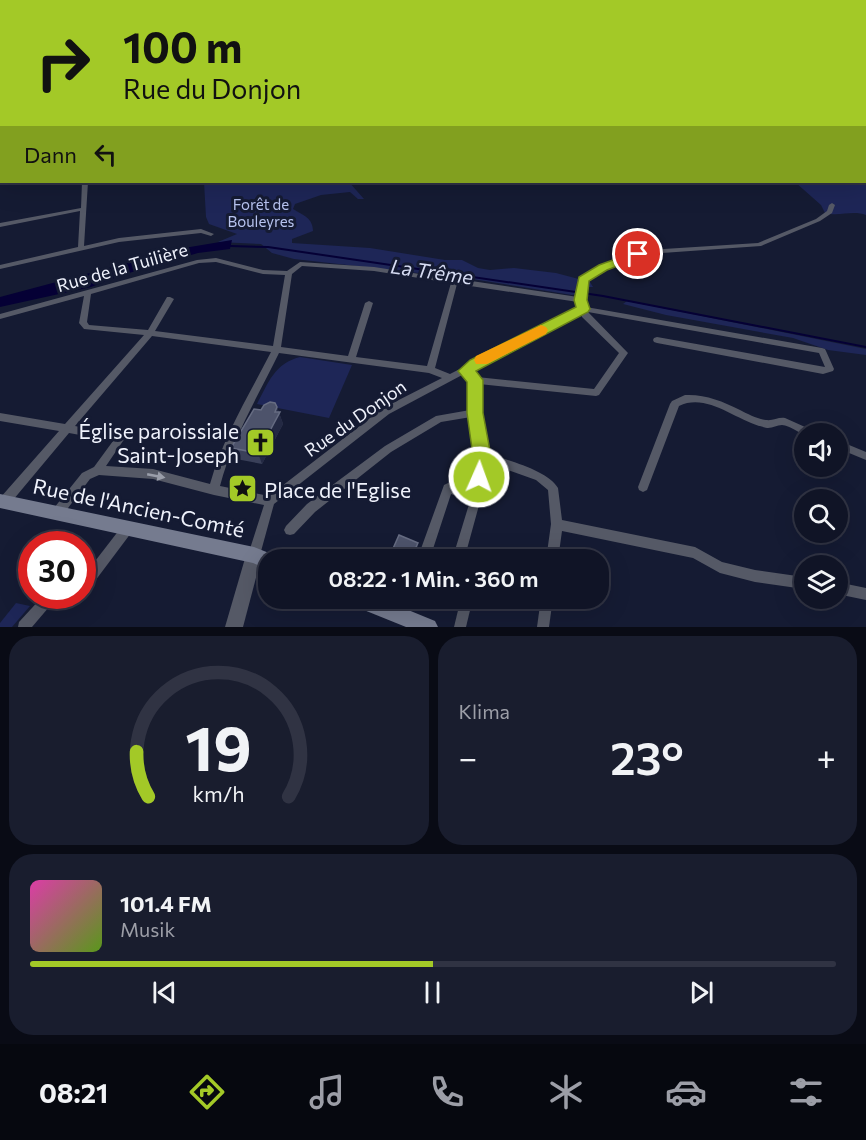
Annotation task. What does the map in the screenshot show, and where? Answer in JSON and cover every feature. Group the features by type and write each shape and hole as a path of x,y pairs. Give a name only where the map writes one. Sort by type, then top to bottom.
{"main road":[{"name":"Rue de l'Ancien-Comté","path":"2,502 58,512 258,557"},
{"path":"383,609 429,627"}],"street":[{"path":"81,249 85,183"},
{"path":"466,371 475,380 596,393 624,353 585,315 582,302 583,282 587,276 617,261 648,252 759,245 818,220 830,212 832,204"},
{"path":"0,225 84,209"},
{"path":"0,267 152,235 201,231 211,234"},
{"name":"Rue de la Tuilière","path":"0,317 199,261 216,260 265,272 289,273"},
{"path":"214,490 231,440 276,351 289,273 300,264 374,269 455,280 582,302 822,351 830,369 823,371 657,340"},
{"path":"430,370 455,280"},
{"path":"88,293 82,323 85,326 430,370 451,378"},
{"path":"2,502 150,333 170,299"},
{"name":"Rue du Donjon","path":"270,501 386,411 407,398 466,371 582,302"},
{"path":"351,360 369,303"},
{"path":"461,549 476,498 482,456 475,413 475,380"},
{"path":"644,487 675,404 682,399 692,397 768,424 780,421 794,427"},
{"path":"290,530 311,508 388,449 440,419 475,413"},
{"path":"0,417 120,438 98,470 86,476 58,512"},
{"path":"848,449 866,456"},
{"path":"482,456 540,477 554,488 558,524 554,549"},
{"path":"98,470 153,474 214,490 270,501 262,549"},
{"path":"426,549 448,488 476,498"},
{"path":"558,524 695,553 720,567 755,576 794,582"},
{"path":"96,570 127,529"},
{"path":"234,627 258,566"},
{"path":"848,590 866,594"},
{"path":"24,627 40,609"},
{"path":"460,627 465,609"},
{"path":"543,627 545,609"}],"green space":[{"name":"Forêt de Bouleyres","path":"204,183 350,183 364,199 358,199 350,192 321,195 295,204 293,209 309,220 313,231 292,239 292,243 370,248 445,260 462,260 478,268 490,270 514,268 556,273 590,282 593,287 578,287 578,294 572,295 472,279 294,259 272,253 261,244 218,242 237,234 209,224 206,217"},
{"path":"796,183 866,183 866,215 825,213 821,205"},
{"path":"627,301 866,349 866,355 828,350 793,338 666,315 623,304"},
{"path":"300,357 352,365 329,418 257,404 278,369"},
{"path":"16,603 18,609 27,609 12,627 0,627 0,623"}],"shaded area":[{"path":"232,240 230,249 198,253 122,275 91,287 0,307 0,297 184,248"}],"building":[{"path":"270,402 275,403 277,407 275,412 280,412 258,453 231,448 254,409 261,410"},
{"path":"399,535 418,543 415,549 393,549"}],"waterway":[{"name":"La Trême","path":"230,246 268,247 603,296 866,347"}],"slow traffic":[{"path":"482,360 541,330"}],"place":[{"name":"Église paroissiale Saint-Joseph","path":"260,442"},
{"name":"Place de l'Eglise","path":"243,489"}],"route":[{"path":"479,477 482,456 475,413 475,380 466,371 476,363 583,309 581,300 583,279 617,261 638,254"}]}
